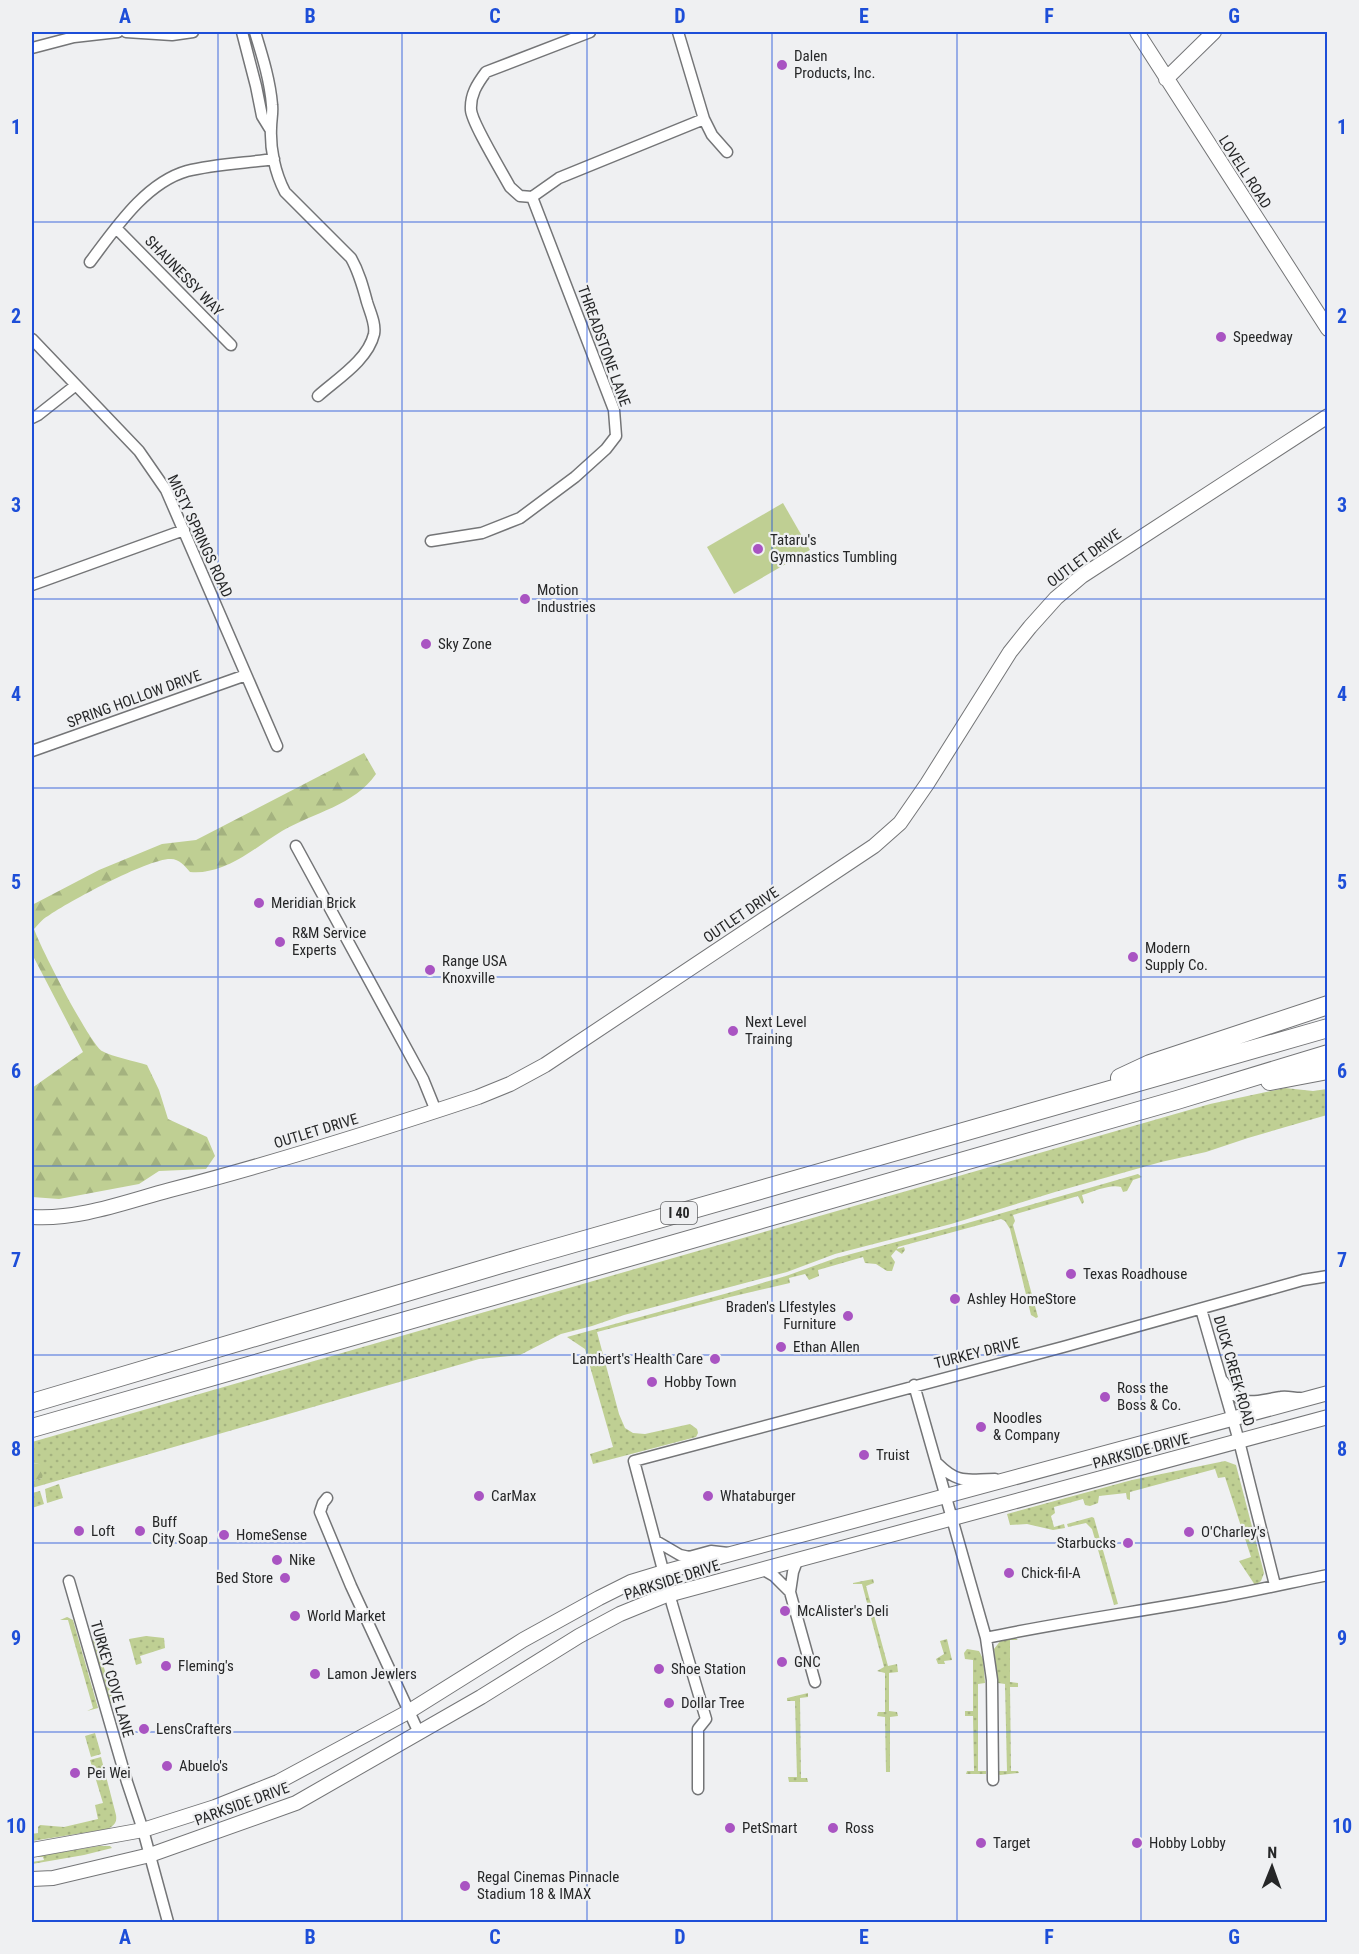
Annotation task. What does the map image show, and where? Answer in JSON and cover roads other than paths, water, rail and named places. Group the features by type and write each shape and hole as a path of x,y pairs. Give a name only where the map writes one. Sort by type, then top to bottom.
{"highway":[{"path":"1065,1104 1150,1064 1328,1005"},
{"name":"I 40","path":"32,1403 513,1261 1328,1028"},
{"name":"I 40","path":"32,1428 1177,1100 1328,1054"},
{"path":"1177,1100 1328,1070"}],"street":[{"path":"32,48 74,37 118,32"},
{"path":"126,32 172,35 193,32"},
{"path":"242,32 262,116 270,130"},
{"path":"255,32 267,73 272,105 270,130 275,170 285,192 351,258 358,271 374,324 374,333 368,349 318,396"},
{"path":"590,32 486,72 471,98 471,113 510,187 520,196 532,197 559,178 704,119"},
{"path":"678,32 704,119 712,135 727,152"},
{"name":"LOVELL ROAD","path":"1137,32 1328,329"},
{"path":"1166,79 1214,32"},
{"path":"90,262 133,206 168,179 189,171 274,159"},
{"name":"THREADSTONE LANE","path":"431,541 482,533 520,518 575,477 606,449 616,436 614,410 532,197"},
{"name":"SHAUNESSY WAY","path":"116,228 231,345"},
{"name":"MISTY SPRINGS ROAD","path":"32,339 139,451 166,490 277,746"},
{"path":"32,418 76,385"},
{"name":"OUTLET DRIVE","path":"32,1216 63,1216 95,1210 226,1175 494,1092 545,1065 874,846 900,823 1010,652 1056,598 1082,576 1328,416"},
{"path":"32,585 184,530"},
{"name":"SPRING HOLLOW DRIVE","path":"32,751 246,675"},
{"path":"296,846 423,1079 436,1111"},
{"name":"TURKEY DRIVE","path":"656,1541 634,1461 1303,1280 1328,1276"},
{"name":"DUCK CREEK ROAD","path":"1201,1309 1239,1441 1275,1585"},
{"path":"1219,1375 1229,1389 1244,1401 1256,1403 1284,1396 1303,1399"},
{"path":"914,1385 986,1638 992,1680 993,1780"},
{"name":"PARKSIDE DRIVE","path":"32,1850 48,1849 143,1830 215,1807 278,1782 408,1712 523,1640 631,1582 1328,1392"},
{"name":"PARKSIDE DRIVE","path":"32,1879 52,1878 150,1855 296,1803 419,1733 589,1631 620,1614 670,1595 1328,1417"},
{"path":"936,1462 948,1473 965,1481 1007,1478"},
{"path":"327,1498 320,1512 351,1586 419,1733"},
{"path":"656,1541 669,1550 689,1557 711,1551 731,1554"},
{"path":"656,1541 706,1719 698,1729 698,1789"},
{"path":"790,1592 797,1561"},
{"path":"764,1570 779,1579 790,1592 815,1682"},
{"path":"986,1638 1081,1619 1227,1596 1328,1575"},
{"name":"TURKEY COVE LANE","path":"69,1581 143,1830 168,1923"}],"place":[{"name":"Dalen Products, Inc.","path":"782,65"},
{"name":"Speedway","path":"1221,337"},
{"name":"Tataru's Gymnastics Tumbling","path":"758,549"},
{"name":"Motion Industries","path":"525,599"},
{"name":"Sky Zone","path":"426,644"},
{"name":"Meridian Brick","path":"259,903"},
{"name":"R&M Service Experts","path":"280,942"},
{"name":"Modern Supply Co.","path":"1133,957"},
{"name":"Range USA Knoxville","path":"430,970"},
{"name":"Next Level Training","path":"733,1031"},
{"name":"Texas Roadhouse","path":"1071,1274"},
{"name":"Ashley HomeStore","path":"955,1299"},
{"name":"Braden's LIfestyles Furniture","path":"848,1316"},
{"name":"Ethan Allen","path":"781,1347"},
{"name":"Lambert's Health Care","path":"715,1359"},
{"name":"Hobby Town","path":"652,1382"},
{"name":"Ross the Boss & Co.","path":"1105,1397"},
{"name":"Noodles & Company","path":"981,1427"},
{"name":"Truist","path":"864,1455"},
{"name":"CarMax","path":"479,1496"},
{"name":"Whataburger","path":"708,1496"},
{"name":"Loft","path":"79,1531"},
{"name":"Buff City Soap","path":"140,1531"},
{"name":"O'Charley's","path":"1189,1532"},
{"name":"HomeSense","path":"224,1535"},
{"name":"Starbucks","path":"1128,1543"},
{"name":"Nike","path":"277,1560"},
{"name":"Chick-fil-A","path":"1009,1573"},
{"name":"Bed Store","path":"285,1578"},
{"name":"McAlister's Deli","path":"785,1611"},
{"name":"World Market","path":"295,1616"},
{"name":"GNC","path":"782,1662"},
{"name":"Fleming's","path":"166,1666"},
{"name":"Shoe Station","path":"659,1669"},
{"name":"Lamon Jewlers","path":"315,1674"},
{"name":"Dollar Tree","path":"669,1703"},
{"name":"LensCrafters","path":"144,1729"},
{"name":"Abuelo's","path":"167,1766"},
{"name":"Pei Wei","path":"75,1773"},
{"name":"PetSmart","path":"730,1828"},
{"name":"Ross","path":"833,1828"},
{"name":"Target","path":"981,1843"},
{"name":"Hobby Lobby","path":"1137,1843"},
{"name":"Regal Cinemas Pinnacle Stadium 18 & IMAX","path":"465,1886"}]}
